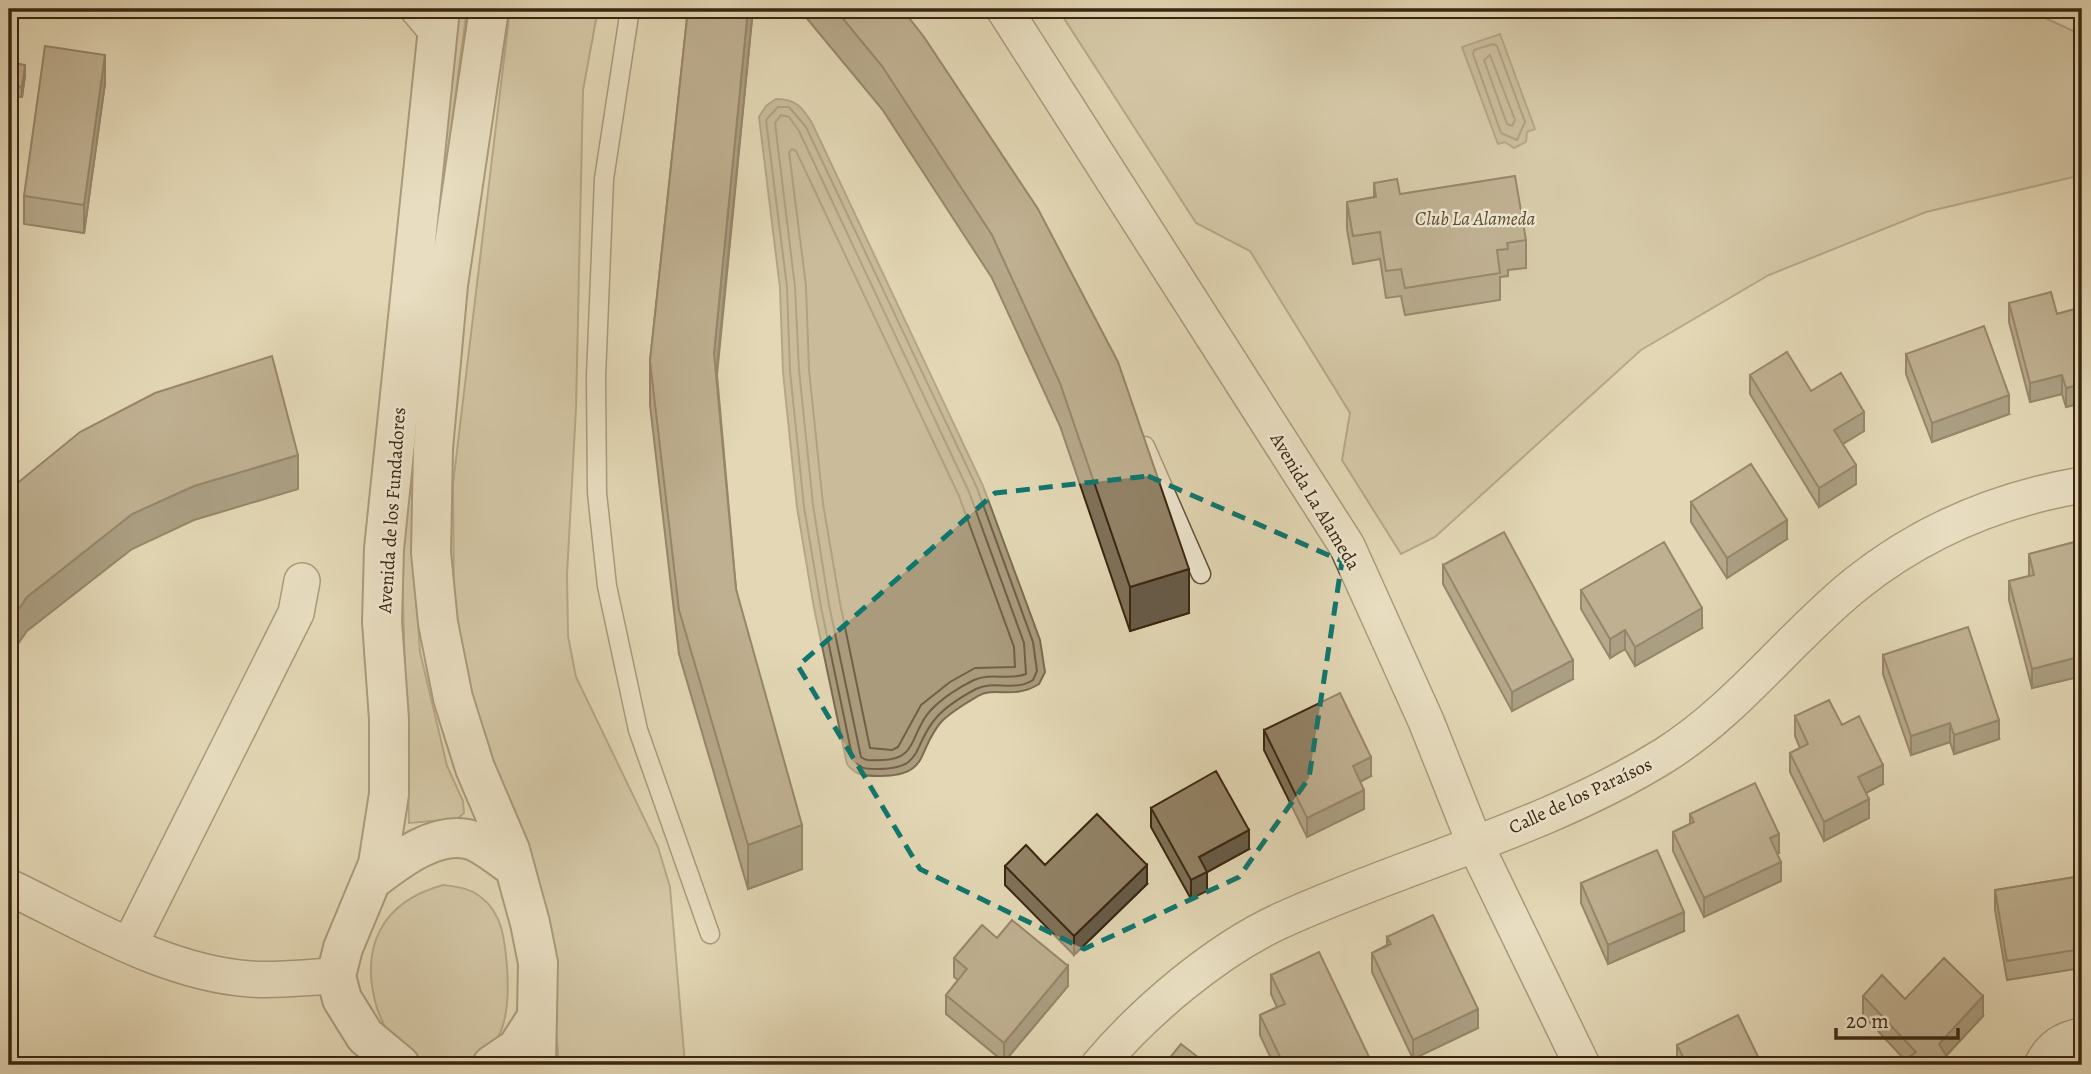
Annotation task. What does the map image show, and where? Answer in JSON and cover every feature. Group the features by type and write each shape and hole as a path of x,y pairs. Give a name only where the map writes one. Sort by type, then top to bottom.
{"street":[{"name":"Avenida de los Fundadores","path":"489,9 448,285 433,447 431,553 438,623 453,698 475,768 515,868 537,963 536,1065"},
{"name":"Avenida La Alameda","path":"1004,9 1347,546 1426,722 1475,845 1581,1065"},
{"name":"Avenida de los Fundadores","path":"336,976 343,948 378,864 389,794 389,719 382,622 384,549 438,26"},
{"name":"Calle de los Paraísos","path":"1099,1065 1120,1041 1233,947 1280,921 1475,845 1629,776 1667,753 1703,727 1855,585 1913,543 1982,511 2046,491 2082,485"},
{"path":"130,944 296,613 302,582"},
{"path":"371,881 404,855 444,840 473,841 515,868"},
{"path":"9,887 130,944 200,970 250,979 336,976 342,999 365,1036 400,1065"},
{"path":"492,1065 517,1048 537,1017"},
{"path":"2042,1065 2047,1055 2060,1042 2082,1036"}],"lane":[{"path":"407,9 424,25 438,26"},
{"path":"630,9 604,179 596,377 597,493 607,586 638,730 710,934"},
{"path":"1139,433 1201,573"}],"highlighted area":[{"path":"1148,476 1342,561 1309,778 1239,877 1084,949 920,869 798,666 995,493"}],"green space":[{"path":"456,9 467,9 447,158 412,524 420,652 447,766 463,801 464,813 457,819 409,823 401,525"},
{"path":"510,9 598,9 583,90 576,408 567,575 568,636 576,677 658,847 670,887 685,1065 559,1065 552,983 470,700 454,609 453,484"},
{"name":"Club La Alameda","path":"1058,9 2026,9 2082,35 2082,175 1926,212 1769,275 1641,350 1435,537 1401,554 1342,460 1350,413 1250,251 1196,223"},
{"path":"443,885 468,890 489,905 502,930 507,967 507,1006 497,1040 487,1052 473,1061 453,1065 429,1064 403,1050 385,1026 372,986 371,966 380,930 404,903"}],"water":[{"path":"1500,34 1535,129 1527,132 1526,142 1514,148 1505,142 1498,144 1462,47"},
{"path":"776,99 789,100 798,105 812,123 983,486 1040,640 1045,672 1039,684 1021,691 984,693 964,704 942,721 915,766 896,775 861,774 847,764 814,608 797,507 783,372 780,288 759,117 766,106"}],"building":[{"path":"688,9 748,9 714,353 736,589 802,825 748,845 679,610 650,361"},
{"path":"835,9 902,9 924,37 1038,209 1118,362 1189,569 1130,587 1060,383 992,235 882,66"},
{"path":"45,46 105,55 84,205 24,196"},
{"path":"9,62 25,65 22,87 9,85"},
{"path":"1515,176 1526,240 1507,243 1508,249 1497,250 1500,273 1405,288 1401,269 1386,271 1380,232 1353,236 1347,202 1376,197 1374,183 1397,179 1400,194"},
{"path":"2051,292 2057,314 2082,307 2082,384 2066,388 2062,375 2030,383 2009,303"},
{"path":"1984,326 2009,395 1932,423 1906,354"},
{"path":"1787,352 1811,391 1841,373 1864,412 1834,430 1856,465 1819,488 1750,375"},
{"path":"272,356 298,455 194,486 132,514 27,597 9,623 9,490 80,432 155,393"},
{"path":"1751,464 1787,520 1727,558 1691,502"},
{"path":"1504,532 1573,660 1512,692 1443,565"},
{"path":"2082,540 2082,656 2032,669 2009,581 2034,575 2029,554"},
{"path":"1664,542 1702,608 1635,647 1625,630 1610,639 1581,590"},
{"path":"1968,627 1999,720 1954,735 1950,723 1911,736 1883,655"},
{"path":"1340,693 1371,757 1353,766 1364,790 1307,818 1264,730"},
{"path":"1829,700 1842,725 1859,716 1883,765 1858,777 1869,799 1824,822 1790,753 1808,744 1795,716"},
{"path":"1216,771 1249,830 1199,857 1207,872 1191,880 1151,808"},
{"path":"1755,783 1779,834 1770,838 1781,862 1704,898 1673,832 1694,822 1690,814"},
{"path":"1097,814 1147,865 1074,936 1005,866 1026,845 1045,865"},
{"path":"1657,850 1684,912 1608,945 1581,883"},
{"path":"2082,876 2082,949 2007,961 1995,890"},
{"path":"1433,915 1478,1009 1413,1040 1372,953 1391,944 1387,937"},
{"path":"1012,920 1068,966 1004,1043 946,995 967,969 954,958 982,925 997,938"},
{"path":"1319,952 1371,1061 1363,1065 1284,1065 1260,1015 1285,1004 1271,975"},
{"path":"1944,958 1983,996 1939,1044 1952,1065 1900,1065 1916,1052 1863,996 1882,975 1905,999"},
{"path":"1738,1015 1762,1065 1687,1065 1677,1045"},
{"path":"1181,1044 1208,1065 1164,1065"}]}
